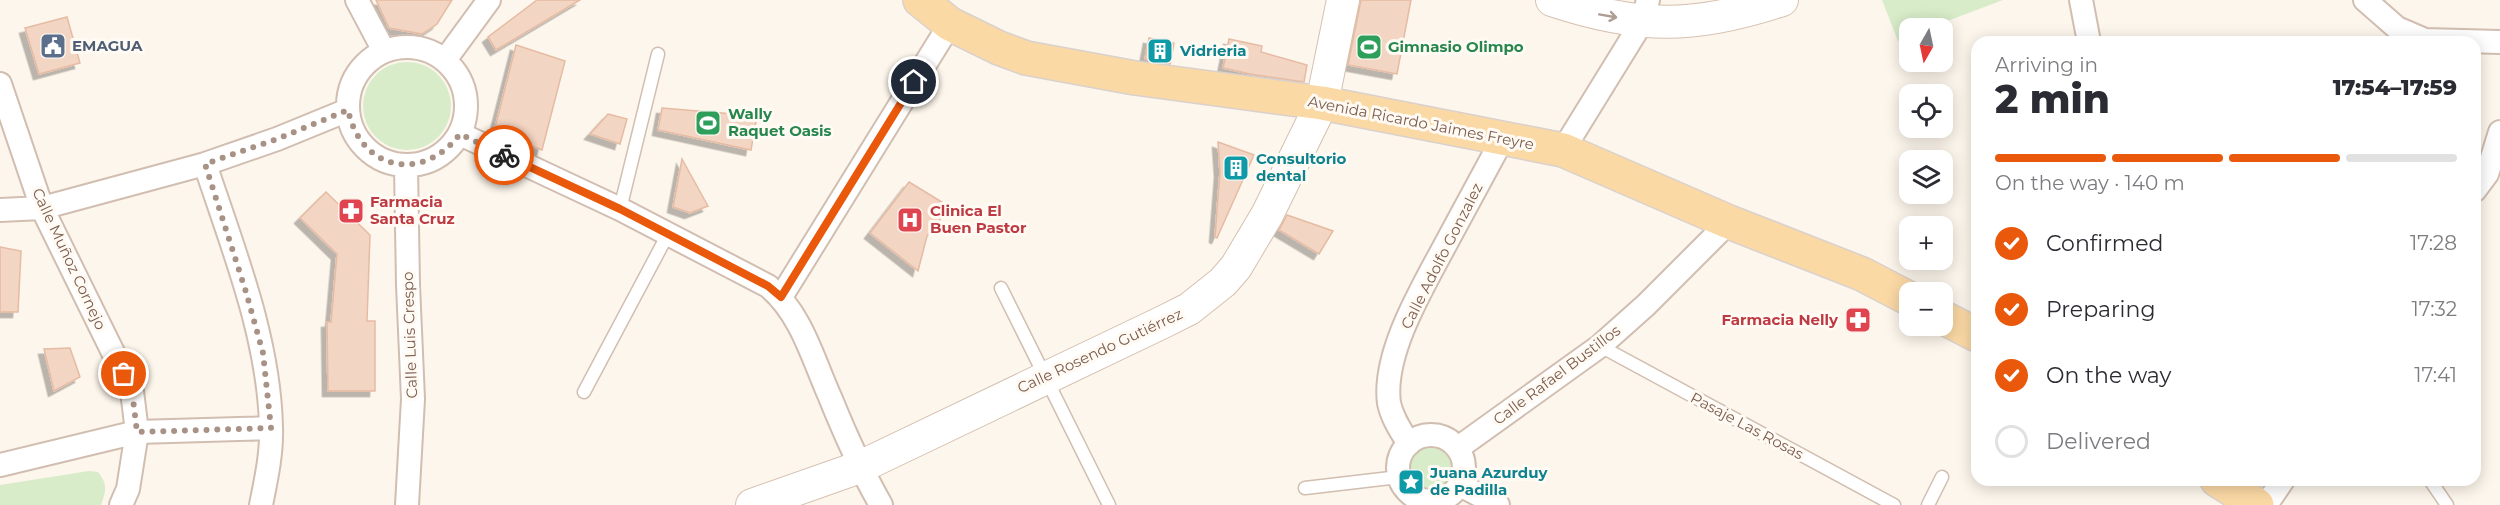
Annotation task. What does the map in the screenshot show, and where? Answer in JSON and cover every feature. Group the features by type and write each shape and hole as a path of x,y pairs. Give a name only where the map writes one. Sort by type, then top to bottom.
{"main road":[{"name":"Avenida Ricardo Jaimes Freyre","path":"920,0 950,24 999,48 1026,58 1135,78 1322,103 1563,150 1729,222 1862,274 1899,293"},
{"path":"1953,323 1971,332"},
{"path":"2227,486 2257,505"}],"street":[{"path":"357,0 384,51"},
{"path":"445,60 489,0"},
{"name":"Calle Rosendo Gutiérrez","path":"752,505 860,466 1189,309 1223,282 1236,267 1267,215 1322,103 1343,0"},
{"path":"1552,0 1589,12 1645,11 1691,22 1745,12 1782,0"},
{"path":"2081,0 2088,36"},
{"path":"2365,0 2397,28 2416,36"},
{"path":"1563,150 1645,11"},
{"path":"781,297 950,24"},
{"path":"2481,41 2500,42"},
{"path":"399,47 416,47 431,51 445,60 456,72 464,86 467,103 466,119 460,134 450,147 437,157 422,163 406,165 389,162 373,154 360,143 352,127 348,110 353,81 360,69 384,51 399,47"},
{"name":"Calle Muñoz Cornejo","path":"0,84 42,208 132,391 137,432 128,489 122,505"},
{"path":"0,210 42,208 205,164 277,139 348,110"},
{"path":"2488,179 2500,132"},
{"path":"460,134 620,209 768,286 781,297 798,324 860,466 881,505"},
{"name":"Calle Adolfo Gonzalez","path":"1408,444 1394,420 1389,402 1390,381 1396,350 1408,316 1503,138"},
{"path":"205,164 263,353 271,428 261,505"},
{"name":"Calle Luis Crespo","path":"406,165 413,399 407,505"},
{"name":"Calle Rafael Bustillos","path":"1458,448 1600,346 1646,305 1729,222"},
{"path":"0,465 137,432 271,428"},
{"path":"1428,435 1439,436 1458,448 1465,466 1460,485 1454,493 1437,501 1417,499 1401,489 1400,459 1408,444 1428,435"},
{"path":"1460,485 1498,505"},
{"path":"2266,505 2279,486"}],"lane":[{"path":"620,209 658,54"},
{"path":"584,392 668,234"},
{"path":"1001,288 1109,505"},
{"name":"Pasaje Las Rosas","path":"1600,346 1894,505"},
{"path":"1928,505 1942,477"},
{"path":"2434,486 2447,505"},
{"path":"1305,488 1401,489"}],"green space":[{"path":"1882,0 2003,0 1953,19 1899,18 1898,41"},
{"path":"407,62 432,69 444,81 451,106 444,131 432,143 407,150 382,143 370,131 363,106 370,81 382,69"},
{"path":"1432,442 1441,444 1452,453 1457,467 1455,476 1446,487 1432,492 1423,490 1412,481 1407,467 1409,458 1418,447"},
{"path":"89,471 98,472 105,484 101,505 0,505 0,485"}],"building":[{"path":"376,0 452,0 437,24 422,34 389,28"},
{"path":"537,0 580,0 496,50 488,37"},
{"path":"1361,0 1411,0 1397,74 1348,65"},
{"name":"EMAGUA","path":"67,17 80,63 39,74 25,28"},
{"name":"Vidrieria","path":"1149,38 1174,43 1170,64 1145,59"},
{"path":"1229,39 1262,46 1261,52 1307,65 1304,82 1223,68"},
{"path":"516,45 565,61 542,150 494,132"},
{"name":"Wally Raquet Oasis","path":"662,108 757,116 751,150 658,130"},
{"path":"608,114 627,119 620,144 590,134"},
{"path":"1218,142 1254,155 1217,238 1215,237 1220,172"},
{"path":"682,159 708,206 690,213 673,207"},
{"name":"Clinica El Buen Pastor","path":"909,182 950,207 927,236 918,271 870,233"},
{"path":"326,192 370,235 367,321 375,321 375,391 328,391 327,322 331,322 337,254 300,218"},
{"path":"1287,215 1333,231 1319,254 1279,230"},
{"path":"0,247 21,251 18,312 0,312"},
{"path":"70,348 80,377 54,391 44,349"}],"way so far":[{"path":"124,374 132,391 137,432 271,428 263,353 205,164 277,139 348,110 352,127 360,143 373,154 389,162 406,165 422,163 437,157 450,147 460,134 504,155"}],"place":[{"name":"EMAGUA","path":"53,46"},
{"name":"Gimnasio Olimpo","path":"1369,47"},
{"name":"Vidrieria","path":"1160,51"},
{"name":"Wally Raquet Oasis","path":"708,123"},
{"name":"Consultorio dental","path":"1236,168"},
{"name":"Farmacia Santa Cruz","path":"351,211"},
{"name":"Clinica El Buen Pastor","path":"910,220"},
{"name":"Farmacia Nelly","path":"1858,320"},
{"name":"Juana Azurduy de Padilla","path":"1411,482"}],"route":[{"path":"504,155 620,209 768,286 781,297 914,82"}]}
